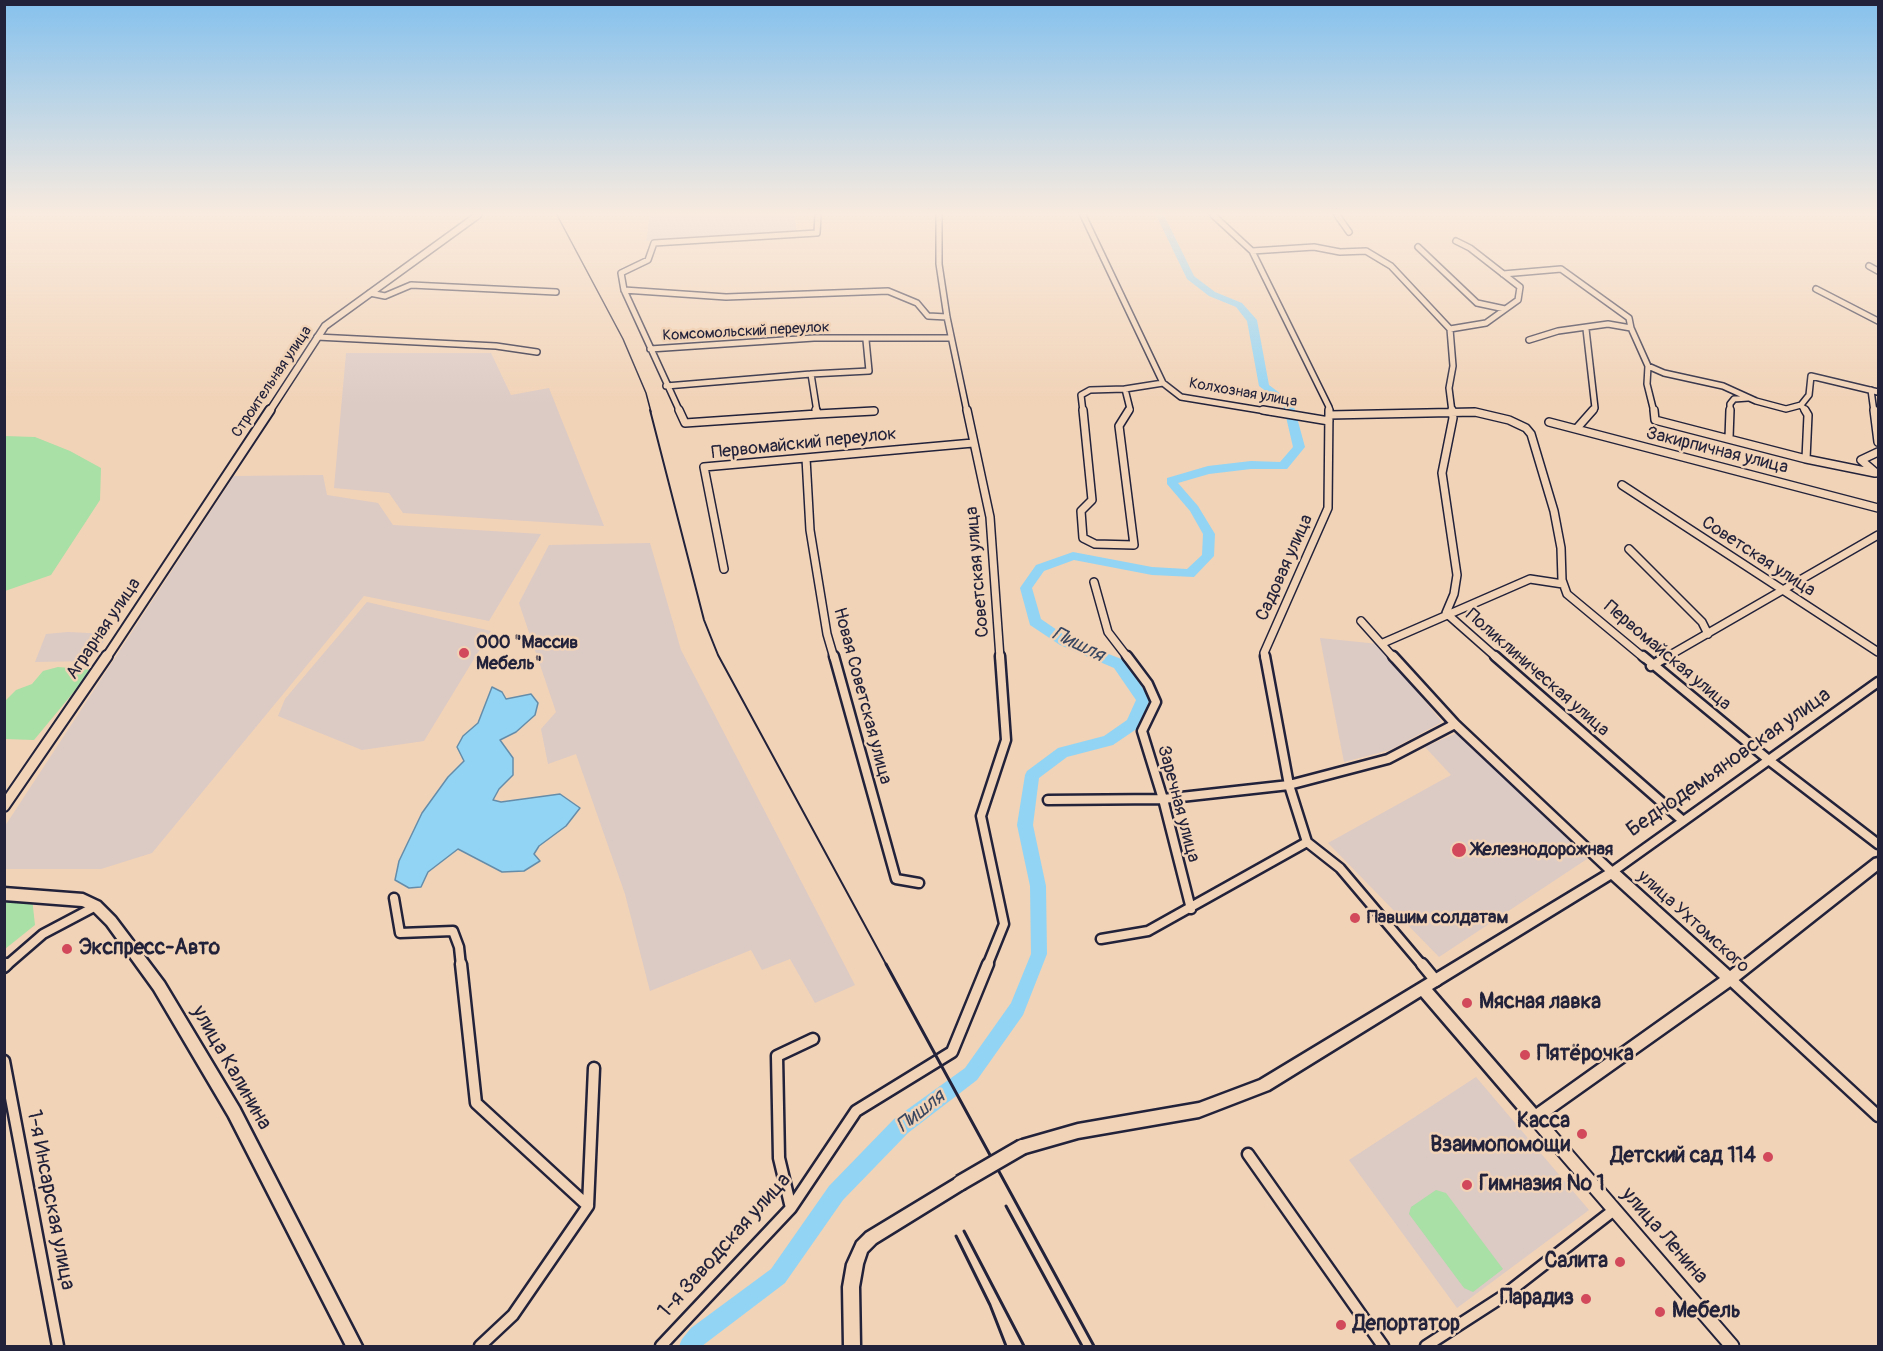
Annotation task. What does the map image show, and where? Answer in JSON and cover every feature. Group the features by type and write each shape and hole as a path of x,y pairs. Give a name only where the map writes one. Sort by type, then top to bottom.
{"main road":[{"path":"1536,1118 1730,979 1878,863"},
{"name":"улица Ухтомского","path":"1612,872 1730,979"},
{"name":"Беднодемьяновская улица","path":"852,1347 851,1287 855,1264 862,1247 872,1238 960,1183 1022,1147 1078,1131 1199,1110 1293,1070 1612,872"},
{"path":"4,894 61,896 83,900 96,906"},
{"name":"улица Калинина","path":"96,906 111,921 159,986 193,1040 234,1112 354,1347"},
{"name":"улица Ленина","path":"1430,985 1536,1118"}],"street":[{"name":"Строительная улица","path":"230,470 325,326 391,278"},
{"path":"622,278 624,290 666,386 686,423 874,411"},
{"name":"Советская улица","path":"856,1111 952,1052 1004,924 981,816 1006,740 990,517 951,338 941,278"},
{"name":"Колхозная улица","path":"1113,278 1163,383 1181,397 1302,417 1475,412 1509,420 1526,428 1531,434 1554,511 1561,548 1563,584"},
{"name":"Садовая улица","path":"1265,278 1329,407 1328,508 1264,653 1289,785"},
{"path":"1402,278 1450,329 1486,323 1518,300 1520,288 1508,278"},
{"path":"1451,278 1477,303 1505,309"},
{"path":"1574,278 1629,318 1631,328 1648,366 1647,384 1652,396 1654,420 1806,459 1877,474"},
{"path":"370,293 384,296 411,285 556,292"},
{"path":"1816,289 1878,321"},
{"path":"624,290 726,297 888,291 917,303 928,316 947,317"},
{"path":"1529,340 1558,331 1586,329 1608,324 1631,328"},
{"name":"Поликлиническая улица","path":"1450,329 1453,366 1449,388 1454,413 1442,473 1456,575 1454,594 1446,613 1682,820"},
{"path":"1578,428 1595,408 1586,329"},
{"path":"318,337 496,346 537,352"},
{"name":"Комсомольский переулок","path":"650,349 814,338 867,340 951,338"},
{"path":"666,386 869,371 867,340"},
{"path":"1648,366 1671,374 1723,386 1748,398 1786,409 1802,405 1809,395 1811,376 1878,392"},
{"path":"811,374 817,414"},
{"path":"1125,389 1130,409 1119,426 1134,545 1095,544 1083,538 1082,511 1092,500 1081,395 1090,390 1125,389 1163,383"},
{"path":"1871,390 1878,442"},
{"path":"1729,438 1730,404 1734,399 1748,398"},
{"path":"1802,405 1808,415 1806,459"},
{"name":"Закирпичная улица","path":"1549,422 1878,508"},
{"name":"Первомайский переулок","path":"724,569 704,467 973,443"},
{"path":"1877,474 1861,460 1878,452"},
{"name":"Новая Советская улица","path":"806,458 810,530 827,634 850,707 896,879 919,883"},
{"name":"Аграрная улица","path":"4,806 230,470"},
{"name":"Советская улица","path":"1622,485 1878,652"},
{"path":"1651,666 1878,535"},
{"path":"1629,549 1702,622 1708,634"},
{"path":"1383,643 1530,579 1563,584"},
{"name":"Заречная улица","path":"1094,582 1108,632 1148,684 1155,702 1142,731 1163,799 1191,909"},
{"name":"Первомайская улица","path":"1563,584 1567,594 1651,666 1878,844"},
{"name":"улица Ухтомского","path":"1361,621 1455,724 1612,872"},
{"name":"Беднодемьяновская улица","path":"1612,872 1878,682"},
{"path":"1048,800 1163,799 1289,785 1388,759 1455,724"},
{"path":"1101,939 1148,931 1191,909 1251,872 1307,842 1289,785"},
{"name":"улица Ленина","path":"1307,842 1340,868 1430,985"},
{"path":"394,898 400,933 453,931 459,947 476,1103 588,1206"},
{"path":"4,967 43,934 96,906"},
{"name":"улица Ухтомского","path":"1730,979 1878,1116"},
{"path":"791,1208 779,1158 777,1056 813,1039"},
{"name":"1-я Инсарская улица","path":"4,1061 58,1347"},
{"path":"480,1347 513,1315 588,1206 594,1068"},
{"name":"1-я Заводская улица","path":"661,1347 791,1208 856,1111"},
{"name":"улица Ленина","path":"1536,1118 1732,1347"},
{"path":"1248,1154 1383,1347"},
{"path":"1426,1347 1502,1297 1614,1210"}],"shaded area":[{"path":"346,353 491,353 511,395 549,388 604,526 403,513 389,493 334,488"},
{"path":"323,475 327,495 378,503 393,525 541,534 489,621 364,596 152,853 101,869 5,869 5,826 234,476"},
{"path":"650,543 681,650 855,985 815,1003 790,959 762,970 751,950 650,991 625,894 576,754 548,764 541,729 556,712 519,603 549,545"},
{"path":"367,602 491,631 424,741 362,750 278,716 285,699"},
{"path":"68,632 109,634 89,661 35,662 46,634"},
{"path":"1320,638 1378,644 1442,722 1390,750 1344,762"},
{"name":"Железнодорожная","path":"1459,732 1590,857 1439,957 1328,843 1451,775 1425,747"},
{"name":"Гимназия № 1","path":"1476,1077 1589,1210 1457,1308 1349,1160"}],"green space":[{"path":"4,436 35,437 70,451 101,468 100,500 51,575 5,591"},
{"path":"58,667 92,670 34,740 5,739 4,702 16,690 32,684 43,671"},
{"path":"5,898 32,898 35,925 5,949"},
{"path":"1436,1190 1446,1193 1503,1269 1473,1292 1464,1288 1409,1214 1411,1207"}],"water":[{"path":"492,687 502,692 506,699 531,694 538,703 535,715 516,732 500,740 513,758 513,775 499,789 493,800 501,802 560,794 580,808 566,826 539,846 534,854 540,861 524,871 502,872 458,849 428,872 421,887 409,888 395,880 399,861 422,813 448,777 464,761 457,747 463,736 478,723"}],"waterway":[{"name":"Пишля","path":"689,1346 698,1335 778,1276 836,1193 901,1126 971,1074 1017,1009 1039,954 1038,886 1025,825 1032,775 1063,752 1108,741 1133,724 1143,699 1119,664 1065,642 1035,622 1026,588 1040,568 1073,556 1152,571 1190,574 1208,556 1209,534 1194,509 1171,481 1208,470 1251,465 1283,466 1299,447 1288,403 1264,386 1252,320 1239,305 1212,294 1191,278"}],"railway":[{"path":"591,278 623,339 646,393 651,412"},
{"path":"650,410 704,620 718,655 887,966"},
{"path":"886,964 1094,1346"},
{"path":"1006,1206 1082,1346"},
{"path":"964,1231 1024,1346"},
{"path":"956,1236 990,1305 1006,1346"}],"place":[{"name":"ООО \"Массив Мебель\"","path":"464,653"},
{"name":"Железнодорожная","path":"1459,850"},
{"name":"Павшим солдатам","path":"1355,918"},
{"name":"Экспресс-Авто","path":"67,949"},
{"name":"Мясная лавка","path":"1467,1003"},
{"name":"Пятёрочка","path":"1525,1055"},
{"name":"Касса Взаимопомощи","path":"1582,1134"},
{"name":"Детский сад 114","path":"1768,1157"},
{"name":"Гимназия № 1","path":"1467,1185"},
{"name":"Салита","path":"1620,1262"},
{"name":"Парадиз","path":"1586,1299"},
{"name":"Мебель","path":"1660,1312"},
{"name":"Депортатор","path":"1341,1325"}]}
